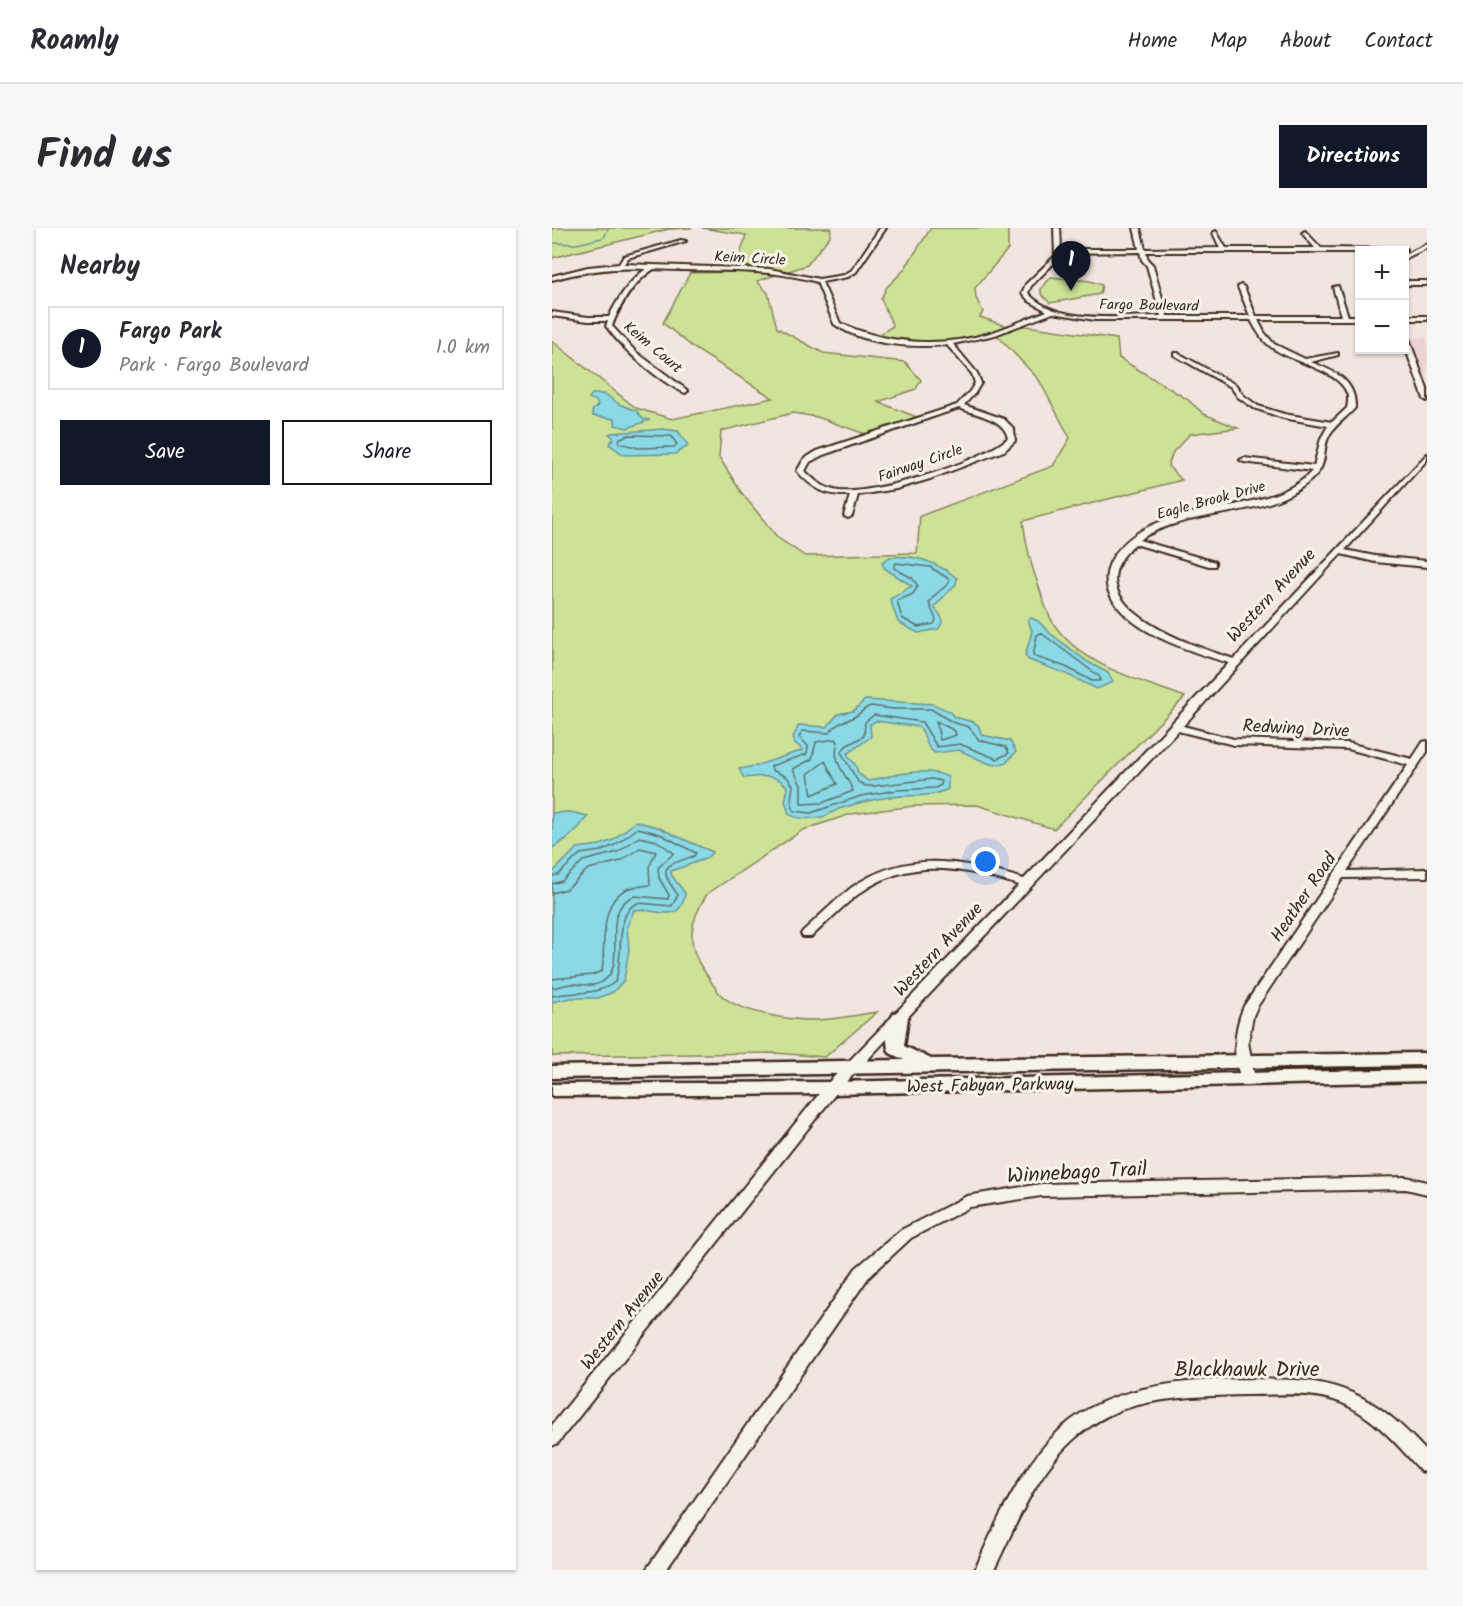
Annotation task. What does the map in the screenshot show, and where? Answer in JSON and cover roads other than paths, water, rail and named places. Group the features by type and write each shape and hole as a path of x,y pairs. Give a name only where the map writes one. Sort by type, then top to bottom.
{"main road":[{"path":"900,1017 895,1041 896,1048 931,1065"},
{"name":"West Fabyan Parkway","path":"552,1072 1427,1059"},
{"name":"West Fabyan Parkway","path":"552,1090 832,1088 1427,1075"}],"street":[{"path":"883,228 854,271 846,276 819,281 837,324 848,330 872,339 915,343 948,342 991,334 1054,311"},
{"path":"1058,228 1060,251 1355,250"},
{"path":"1137,228 1165,319"},
{"path":"1216,233 1224,250"},
{"path":"1305,233 1319,249"},
{"path":"621,265 626,257 683,241"},
{"path":"1409,255 1427,246"},
{"name":"Fargo Boulevard","path":"1060,251 1052,264 1028,285 1025,293 1035,304 1054,311 1095,318 1355,318"},
{"path":"1409,251 1415,252"},
{"name":"Keim Circle","path":"552,278 597,266 621,265 770,271 802,275 819,281"},
{"name":"Keim Court","path":"654,266 641,273 611,319 609,326 614,334 646,362 685,391"},
{"path":"1409,283 1427,283"},
{"path":"1241,287 1254,319 1266,339 1275,347 1338,379 1351,393 1351,408 1323,439 1318,470 1244,460"},
{"path":"1336,287 1345,318"},
{"path":"552,314 588,319 611,319"},
{"path":"1409,318 1427,318"},
{"path":"948,342 975,375 978,383 974,392 959,406"},
{"path":"1409,347 1427,399"},
{"path":"1176,354 1234,386 1240,396 1256,407 1283,416 1335,425"},
{"path":"1305,361 1336,354"},
{"name":"Fairway Circle","path":"959,406 1001,421 1010,429 1012,439 1001,449 880,492 826,491 807,482 801,471 807,461 820,453 959,406"},
{"name":"Western Avenue","path":"552,1438 832,1088 1176,727 1427,456"},
{"name":"Eagle Brook Drive","path":"1235,662 1186,647 1148,627 1120,605 1109,581 1115,559 1133,541 1156,527 1279,496 1305,482 1318,470"},
{"path":"848,516 855,493"},
{"path":"1133,541 1212,564"},
{"path":"1339,551 1375,559 1427,564"},
{"name":"Redwing Drive","path":"1176,727 1234,742 1348,746 1414,763"},
{"name":"Heather Road","path":"1248,1079 1240,1041 1242,1023 1427,744"},
{"path":"807,934 856,891 877,878 909,866 938,863 972,867 1026,883"},
{"path":"1340,874 1427,873"},
{"name":"Winnebago Trail","path":"655,1570 862,1273 906,1234 967,1202 1041,1191 1406,1184 1427,1188"},
{"name":"Blackhawk Drive","path":"984,1570 1020,1500 1048,1453 1078,1425 1095,1414 1143,1396 1194,1389 1295,1387 1329,1391 1354,1401 1385,1420 1427,1465"}],"water":[{"path":"592,394 605,394 619,404 637,411 643,419 650,420 627,428 615,425 615,419 593,416 592,411 598,405 596,401 589,398"},
{"path":"663,429 678,431 688,445 687,447 675,454 624,455 609,444 614,438 609,434 612,433"},
{"path":"890,557 918,558 942,568 957,578 956,584 934,607 942,620 938,629 918,633 898,622 890,599 912,586 884,568 882,562"},
{"path":"1031,618 1038,621 1051,634 1088,662 1108,673 1113,682 1097,689 1029,660 1025,656 1032,631 1028,620"},
{"path":"865,700 933,704 949,711 954,717 978,725 982,735 1010,741 1016,752 1006,763 994,765 959,750 935,753 929,748 919,727 876,721 870,724 871,737 847,754 858,773 868,781 887,776 929,772 948,777 948,789 932,794 873,800 813,818 800,818 789,814 785,801 788,788 779,780 768,777 744,778 739,769 803,750 795,743 793,737 799,725 827,727 838,714 853,711"},
{"path":"570,812 588,816 563,842 552,848 552,813"},
{"path":"636,821 661,828 713,852 705,859 671,871 672,876 685,893 678,910 666,913 634,910 627,927 629,949 624,980 613,992 598,998 571,998 552,1002 552,873 577,848 600,845 613,840"}],"waterway":[{"path":"604,237 609,228"},
{"path":"552,243 577,244 602,238"}],"place":[{"name":"Fargo Park","path":"1071,291"}]}
